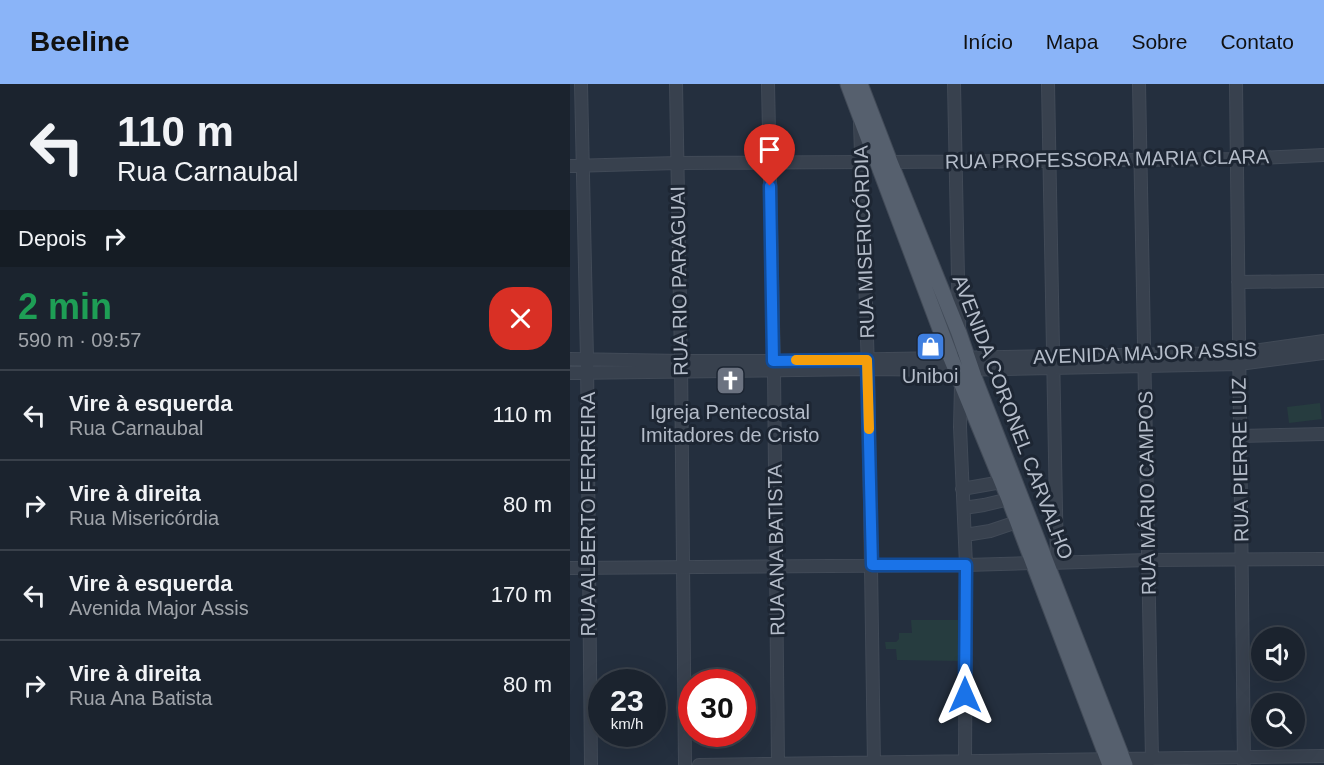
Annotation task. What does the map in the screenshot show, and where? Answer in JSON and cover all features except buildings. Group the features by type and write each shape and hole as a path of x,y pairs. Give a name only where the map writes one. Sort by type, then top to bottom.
{"main road":[{"name":"AVENIDA CORONEL CARVALHO","path":"858,85 860,116 884,162 959,333 961,367 1045,563 1117,762"},
{"name":"AVENIDA CORONEL CARVALHO","path":"858,85 1008,499 1017,522 1045,563"}],"street":[{"name":"RUA ALBERTO FERREIRA","path":"581,84 587,359 591,765"},
{"name":"RUA RIO PARAGUAI","path":"676,84 685,765"},
{"name":"RUA ANA BATISTA","path":"768,84 777,566 778,764"},
{"path":"954,84 959,333"},
{"path":"1045,563 1053,362 1048,84"},
{"name":"RUA MÁRIO CAMPOS","path":"1139,84 1152,759"},
{"name":"RUA PIERRE LUZ","path":"1236,84 1243,761"},
{"name":"RUA MISERICÓRDIA","path":"860,116 872,565 874,764"},
{"name":"RUA PROFESSORA MARIA CLARA","path":"570,166 677,163 1236,159 1324,155"},
{"path":"1238,282 1324,281"},
{"name":"AVENIDA MAJOR ASSIS","path":"1239,359 1324,341"},
{"name":"AVENIDA MAJOR ASSIS","path":"570,373 680,367 867,364 961,367 1053,362 1239,359 1324,353"},
{"name":"AVENIDA MAJOR ASSIS","path":"570,359 680,367"},
{"path":"961,367 960,427 966,565 965,763"},
{"path":"1240,436 1324,434"},
{"path":"962,489 996,483 1000,478"},
{"path":"964,508 1008,499"},
{"path":"965,535 990,531 1017,522"},
{"path":"570,568 1324,559"},
{"path":"699,765 1059,763 1152,759 1243,761 1324,756"}],"green space":[{"path":"1320,403 1322,419 1289,423 1287,407"},
{"path":"911,620 958,620 958,661 897,660 896,649 886,649 885,642 896,642 899,639 899,633 912,633"}],"slow traffic":[{"path":"796,360 867,360 869,429"}],"place":[{"name":"Uniboi","path":"930,346"},
{"name":"Igreja Pentecostal Imitadores de Cristo","path":"730,381"}],"route":[{"path":"770,186 773,361 867,360 872,565 966,565 965,695"}]}
